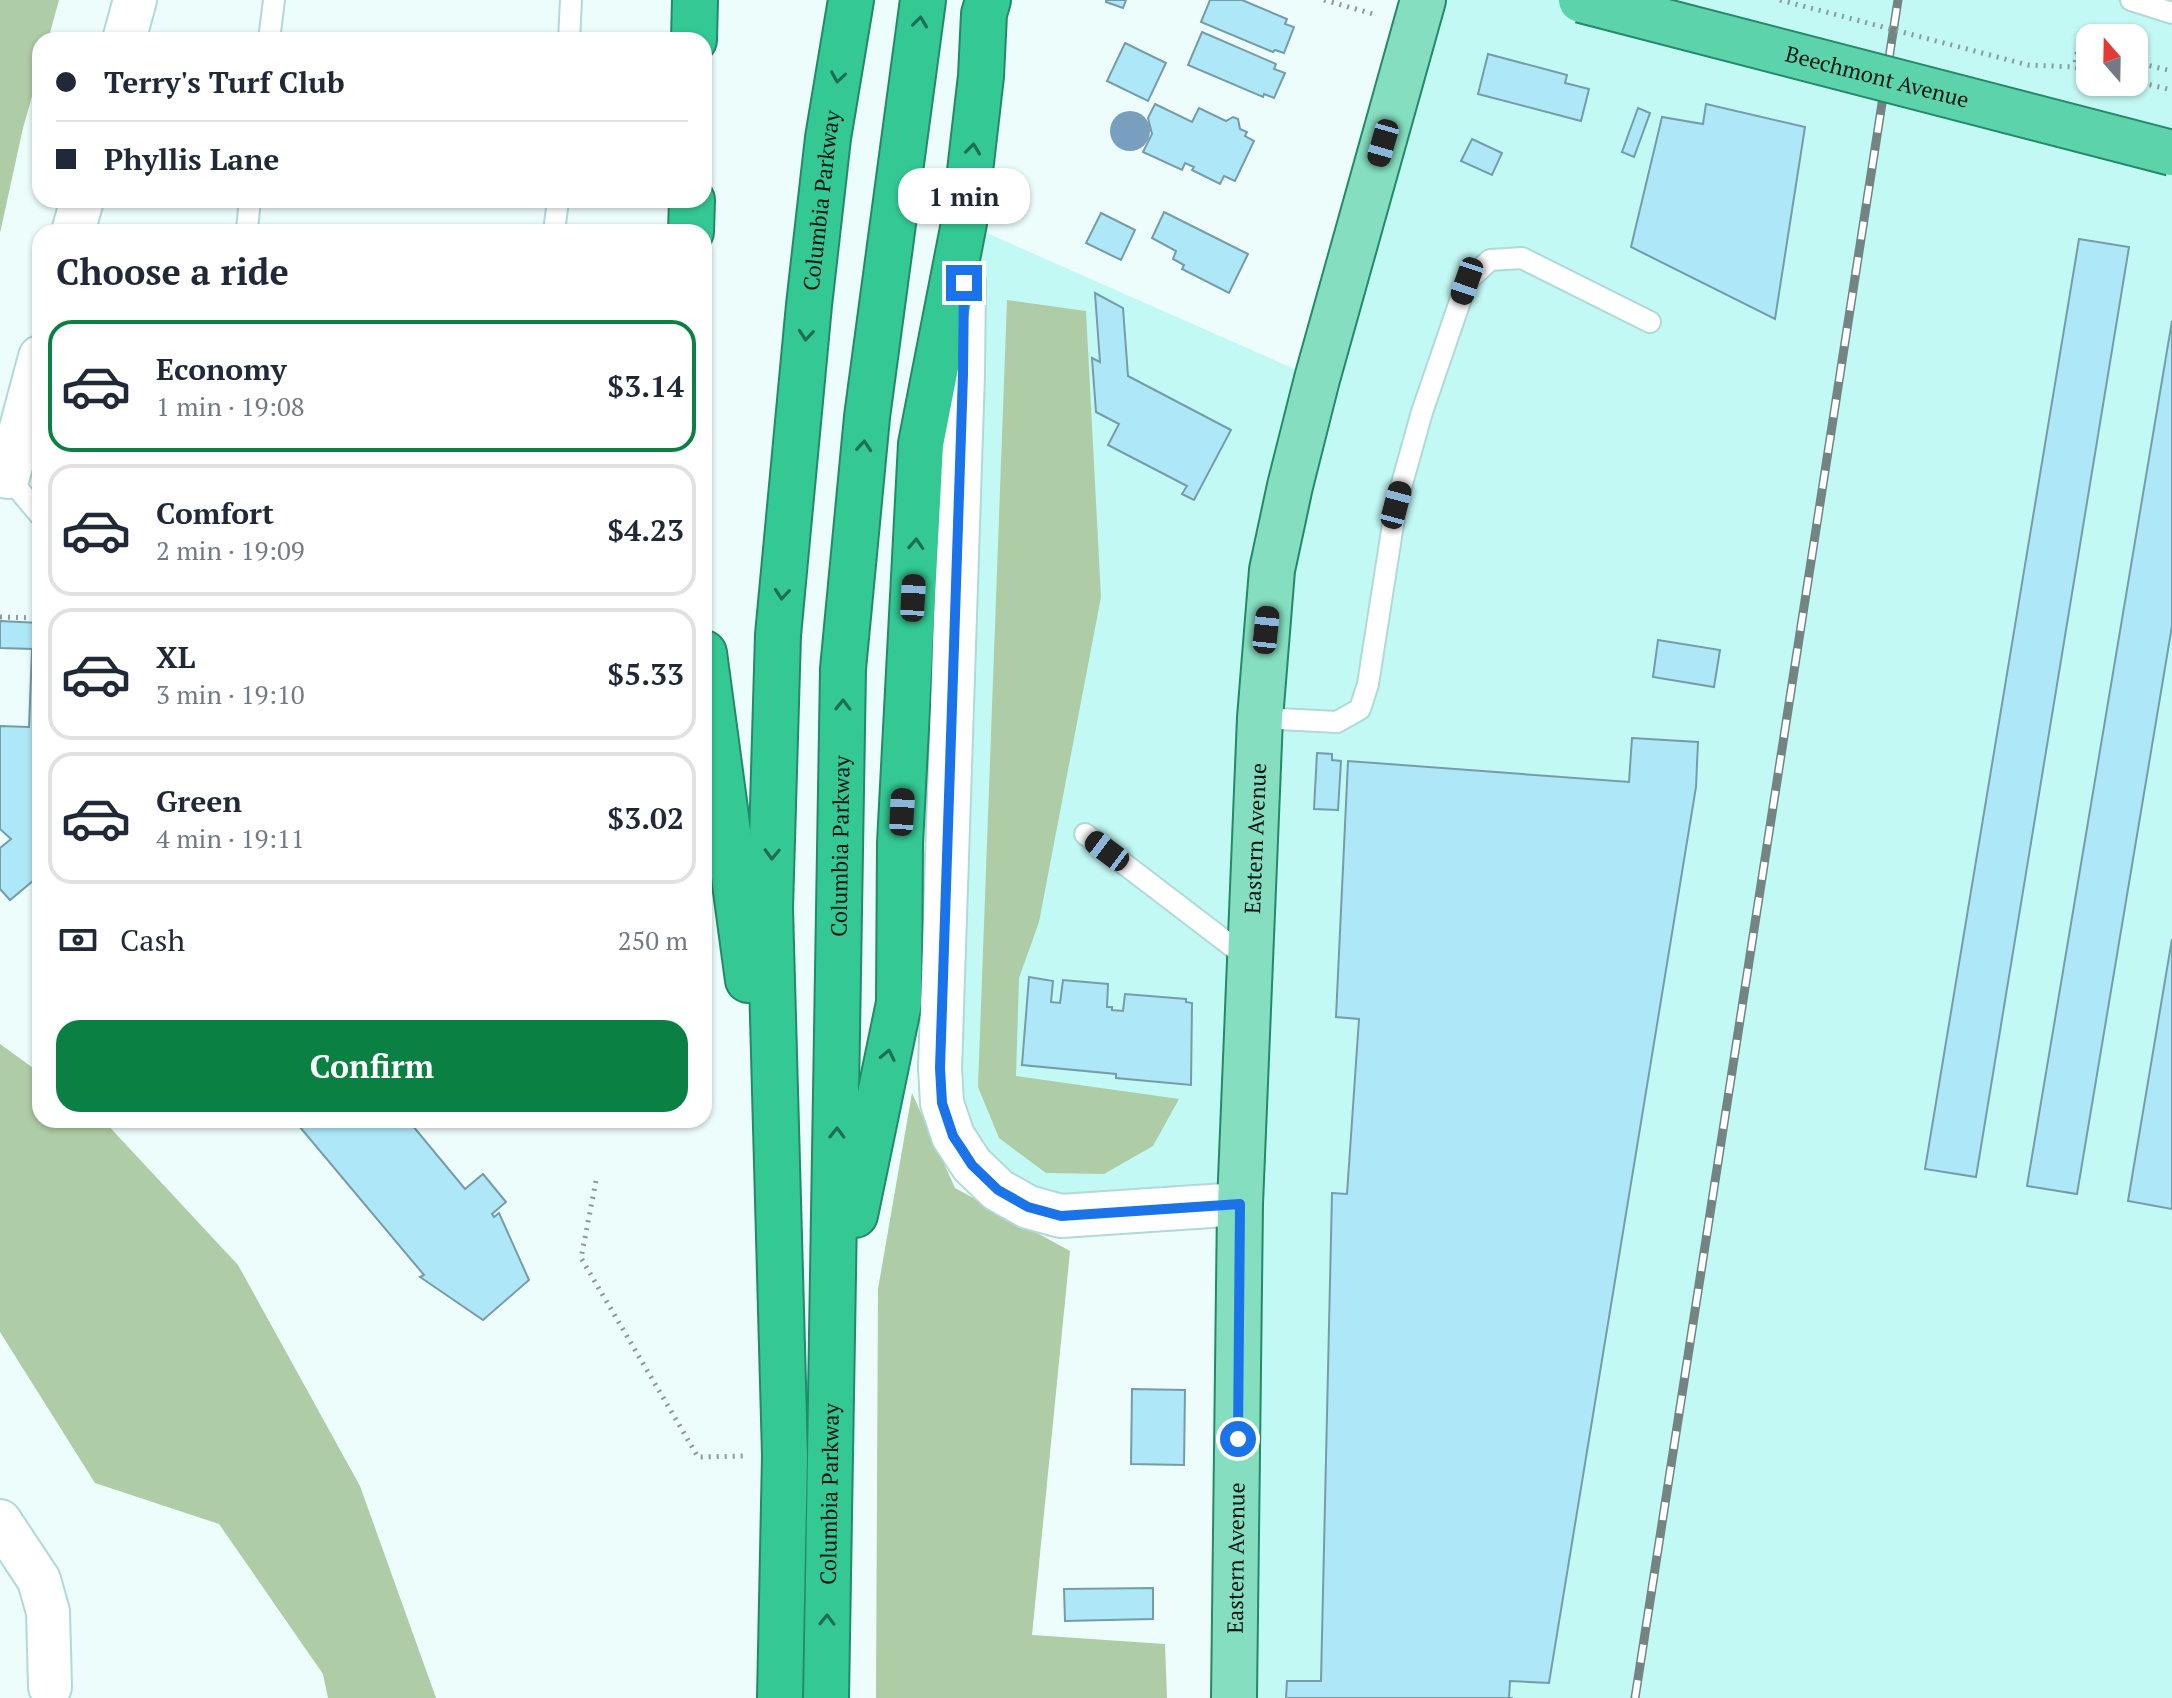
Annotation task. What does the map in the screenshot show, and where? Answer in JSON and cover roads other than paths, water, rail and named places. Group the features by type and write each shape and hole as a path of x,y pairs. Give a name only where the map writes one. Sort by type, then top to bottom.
{"highway":[{"path":"694,32 695,0"},
{"name":"Columbia Parkway","path":"780,1698 785,1456 770,908 778,635 828,138 851,0"},
{"name":"Columbia Parkway","path":"826,1698 843,669 867,417 923,0"},
{"path":"833,1323 899,1003 900,843 921,444 964,223 981,76 984,14 988,0"},
{"path":"981,76 992,43 1017,0"},
{"name":"Beechmont Avenue","path":"1581,0 2172,153"},
{"path":"712,712 780,1214"}],"main road":[{"name":"Eastern Avenue","path":"1234,1698 1240,1204 1260,718 1272,570 1290,486 1423,0"}],"street":[{"path":"126,32 135,0"},
{"path":"964,223 963,374 940,1068 942,1103 953,1136 972,1165 998,1190 1028,1207 1061,1216 1240,1204"},
{"path":"16,475 32,396"},
{"path":"0,1521 39,1580 48,1612 50,1687"}],"lane":[{"path":"270,32 274,0"},
{"path":"569,32 571,0"},
{"path":"2131,0 2172,13"},
{"path":"1260,718 1337,722 1360,709 1368,684 1396,505 1422,412 1467,281 1490,260 1522,258 1650,322"},
{"path":"16,475 32,502"},
{"path":"1085,834 1250,960"}],"railway":[{"path":"1635,1698 1898,0"}]}
